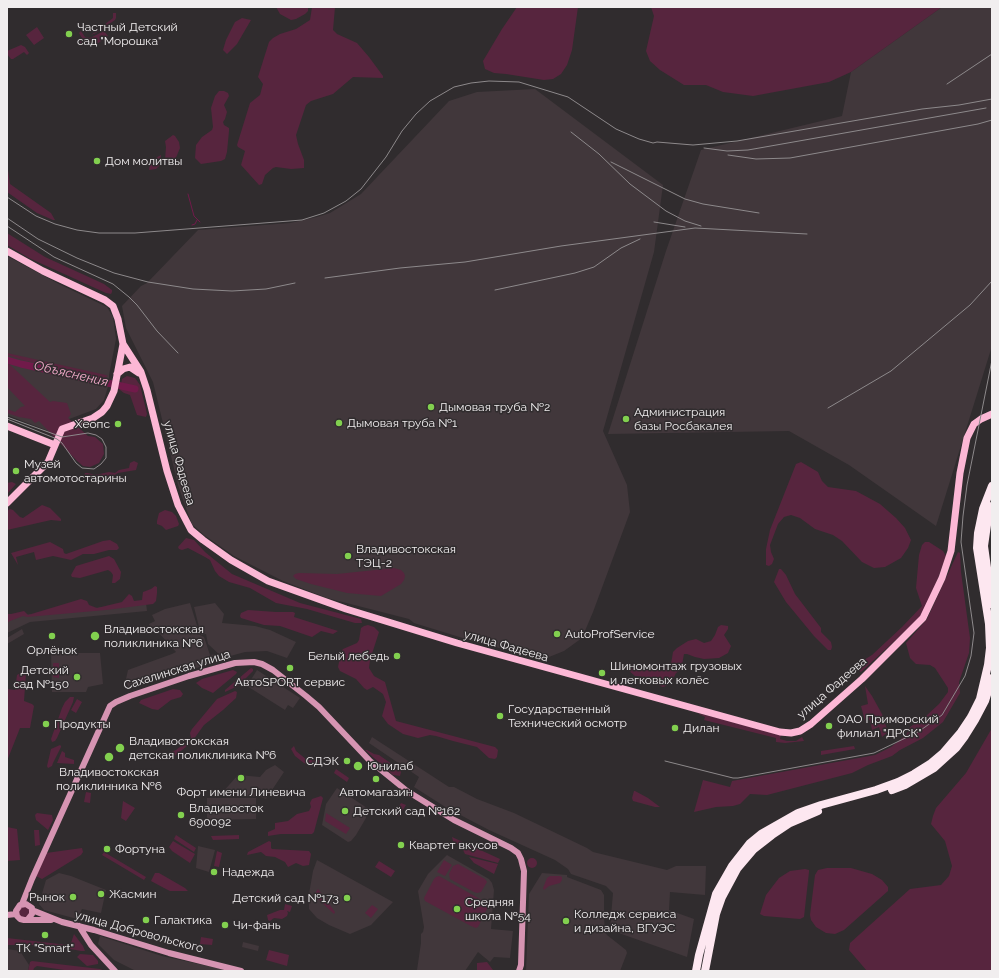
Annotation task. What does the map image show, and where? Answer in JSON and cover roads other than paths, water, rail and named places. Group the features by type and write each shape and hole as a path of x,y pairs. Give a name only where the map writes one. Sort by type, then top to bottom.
{"highway":[{"path":"696,971 716,894 732,866 750,843 761,834 798,813 821,804 876,790 914,774 930,764 943,753 961,732 971,717 980,699 988,665 990,648 989,624 977,548 978,533 983,509 992,486"},
{"path":"992,506 984,546 992,604"},
{"path":"705,971 716,914 722,897 737,869 754,849 772,834 801,818 823,809 906,785 934,768 946,758 965,736 985,701 992,678"}],"main road":[{"name":"улица Фадеева","path":"7,251 43,271 109,302 116,312 123,344 143,378 156,420 169,477 178,505 191,530 231,560 253,573 283,587 457,644 722,717 786,733 800,731 811,724 862,679 923,618 940,584 951,551 960,473 967,438 974,424 992,414"},
{"path":"7,503 47,464 60,432 65,427 93,418 102,412 114,391 123,344"},
{"path":"118,374 123,369 130,367 138,372 143,378"},
{"path":"7,426 55,445"},
{"name":"Сахалинская улица","path":"22,904 28,886 110,706 130,696 189,676 235,663 245,661 254,662 262,664 273,670 306,696 319,707 370,762 407,791 452,818 512,848 518,853 523,863 524,871 521,965 519,971"},
{"path":"16,914 18,907 22,904 28,905 32,910 31,916 28,919"},
{"name":"улица Добровольского","path":"32,910 57,920 160,950 241,971"},
{"path":"7,915 16,914"},
{"path":"16,914 20,919 24,920 57,920"},
{"path":"79,926 94,948 115,971"}],"waterway":[{"path":"188,194 194,216 200,222"},
{"path":"192,225 195,224 197,220"},
{"name":"Объяснения","path":"7,360 135,389"}],"tram line":[{"path":"7,417 62,437 88,433 96,435 102,439 106,447 106,458 94,469 82,468 76,463 62,443 57,439 7,419"}],"railway":[{"path":"947,84 992,54"},
{"path":"7,197 36,216 55,224 77,230 99,233 135,233 302,220 324,213 346,201 361,189 386,157 402,131 416,114 430,101 454,87 489,81 519,82 568,97 616,129 639,139 653,143 693,145 737,141 922,109 959,105 992,99"},
{"path":"704,148 727,151 748,150 986,108"},
{"path":"728,155 756,159 790,158 978,124 992,120"},
{"path":"571,132 599,154 630,184 666,211 685,221 701,226"},
{"path":"611,162 685,199 703,204 759,213"},
{"path":"7,218 38,239 77,258 114,273 148,282 193,289 232,291 266,289 295,283"},
{"path":"654,222 685,227"},
{"path":"7,226 54,257 113,284 137,305 157,331 178,353"},
{"path":"325,278 400,268 465,262 561,246 695,228 807,234"},
{"path":"495,290 575,273 594,267 621,248 640,239"},
{"path":"828,408 891,371 970,305 992,281"},
{"path":"665,761 738,778 874,753 918,732 942,715 965,676 971,656 974,633 961,542 967,485 992,360"}],"place":[{"name":"Частный Детский сад \"Морошка\"","path":"69,34"},
{"name":"Дом молитвы","path":"97,161"},
{"name":"Дымовая труба №2","path":"431,407"},
{"name":"Администрация базы Росбакалея","path":"626,419"},
{"name":"Дымовая труба №1","path":"339,423"},
{"name":"Хеопс","path":"118,424"},
{"name":"Музей автомотостарины","path":"16,471"},
{"name":"Владивостокская ТЭЦ-2","path":"348,556"},
{"name":"AutoProfService","path":"557,634"},
{"name":"Орлёнок","path":"52,636"},
{"name":"Владивостокская поликлиника №6","path":"95,636"},
{"name":"Белый лебедь","path":"397,656"},
{"name":"АвтоSPORT сервис","path":"290,668"},
{"name":"Шиномонтаж грузовых и легковых колёс","path":"602,673"},
{"name":"Детский сад №150","path":"77,677"},
{"name":"Государственный Технический осмотр","path":"500,716"},
{"name":"Продукты","path":"46,724"},
{"name":"ОАО Приморский филиал \"ДРСК\"","path":"829,726"},
{"name":"Дилан","path":"675,728"},
{"name":"Владивостокская детская поликлиника №6","path":"120,748"},
{"name":"Владивостокская поликлинника №6","path":"109,757"},
{"name":"СДЭК","path":"347,761"},
{"name":"Юнилаб","path":"358,766"},
{"name":"Форт имени Линевича","path":"241,778"},
{"name":"Автомагазин","path":"376,779"},
{"name":"Детский сад №162","path":"345,811"},
{"name":"Владивосток 690092","path":"181,815"},
{"name":"Квартет вкусов","path":"401,845"},
{"name":"Фортуна","path":"107,849"},
{"name":"Надежда","path":"214,872"},
{"name":"Жасмин","path":"101,894"},
{"name":"Рынок","path":"73,897"},
{"name":"Детский сад №173","path":"347,898"},
{"name":"Средняя школа №54","path":"457,909"},
{"name":"Галактика","path":"146,920"},
{"name":"Колледж сервиса и дизайна, ВГУЭС","path":"566,921"},
{"name":"Чи-фань","path":"225,925"},
{"name":"ТК \"Smart\"","path":"45,935"}]}
